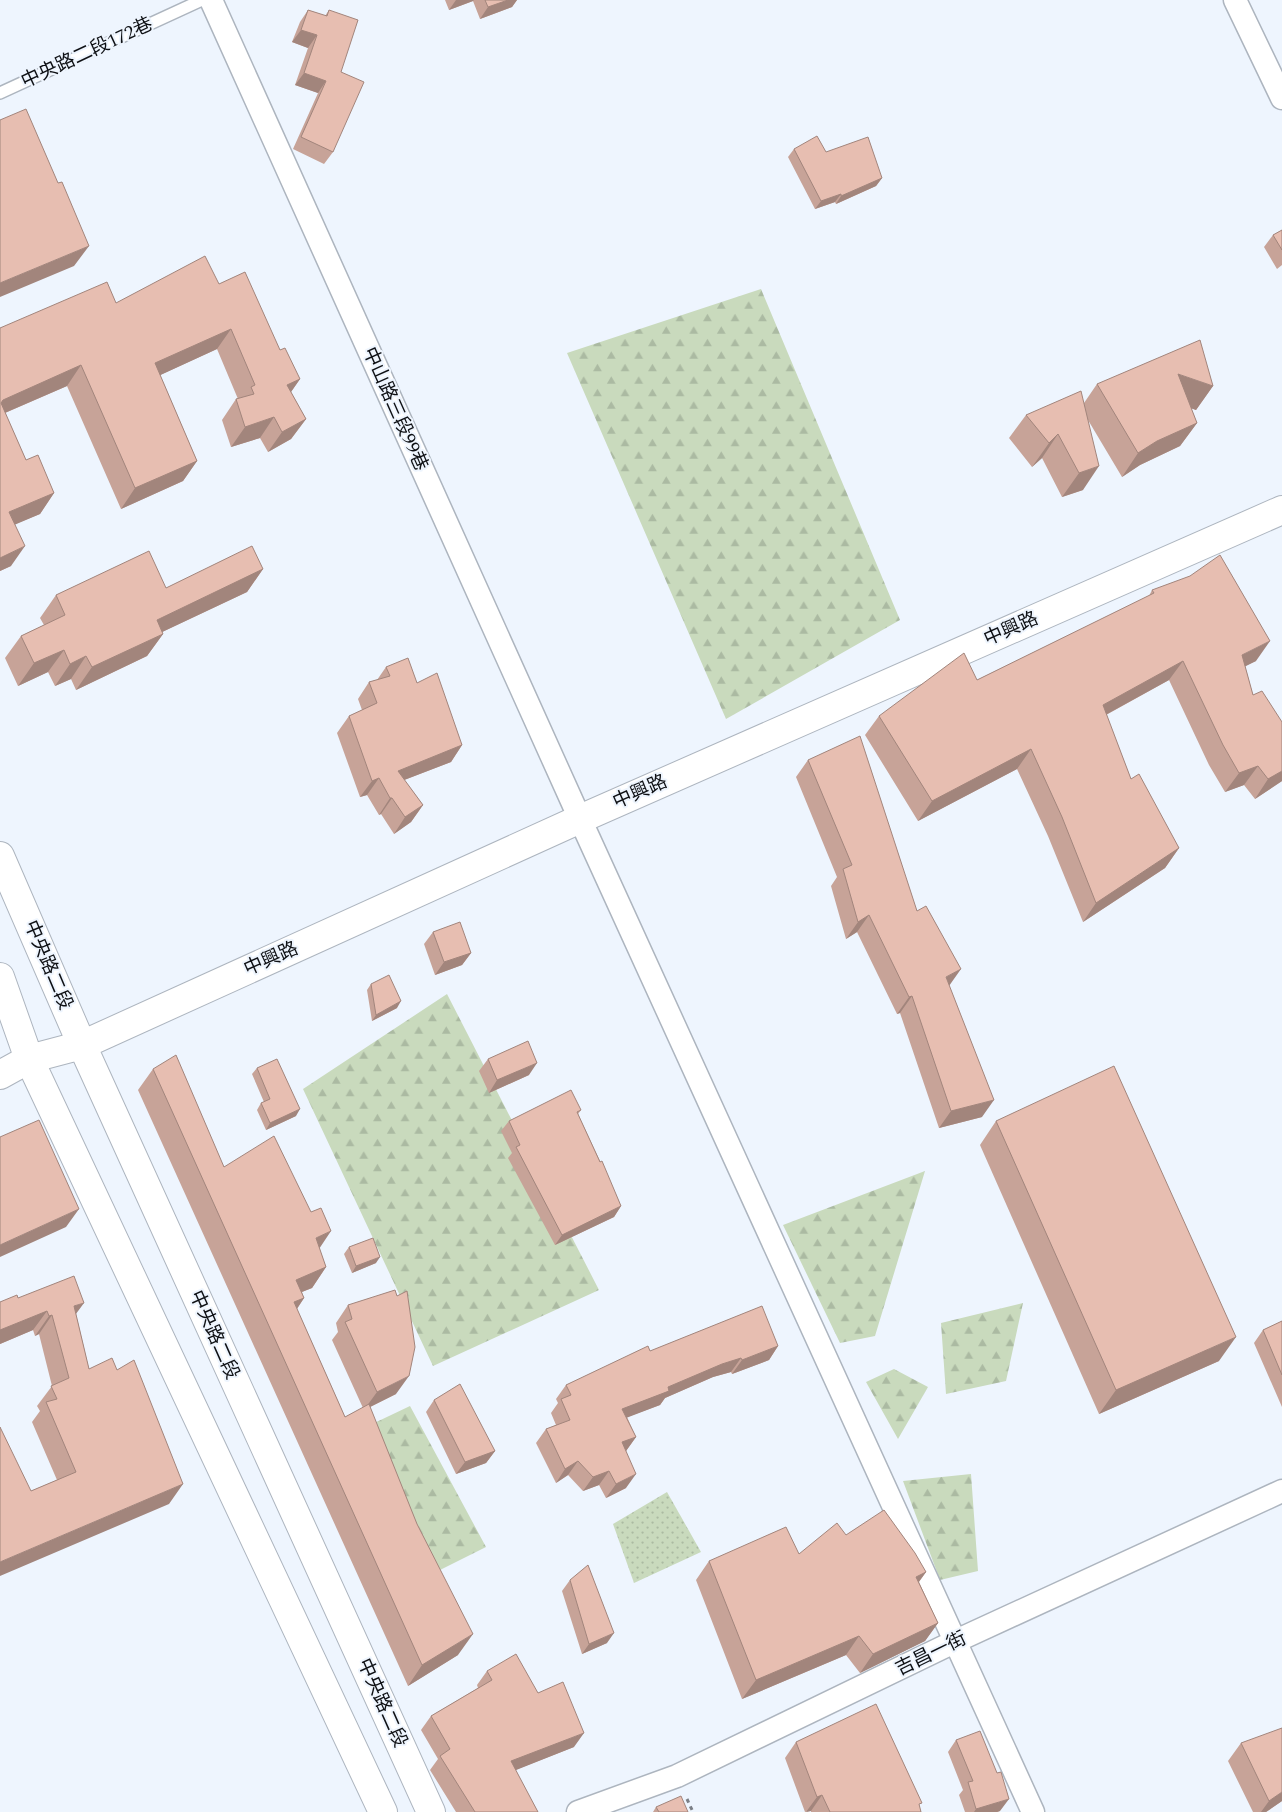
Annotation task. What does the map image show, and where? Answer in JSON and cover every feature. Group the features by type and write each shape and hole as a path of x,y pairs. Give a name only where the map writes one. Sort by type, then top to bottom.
{"street":[{"name":"中山路三段99巷","path":"211,0 580,819 1033,1812"},
{"path":"1235,0 1282,98"},
{"name":"中興路","path":"0,1075 29,1059 82,1044 580,819 1282,510"},
{"name":"中央路二段","path":"0,856 82,1044 431,1812"},
{"path":"0,977 29,1059 383,1812"},
{"name":"吉昌一街","path":"578,1812 677,1776 956,1641 1282,1491"}],"lane":[{"name":"中央路二段172巷","path":"0,93 202,0"}],"green space":[{"path":"761,289 900,620 726,719 567,353"},
{"path":"447,994 599,1290 433,1366 303,1089"},
{"path":"925,1171 875,1336 840,1343 783,1225"},
{"path":"1023,1303 1006,1381 946,1394 941,1323"},
{"path":"894,1369 928,1387 898,1439 866,1382"},
{"path":"410,1406 486,1547 432,1574 368,1426"},
{"path":"971,1474 978,1571 940,1580 903,1481"},
{"path":"667,1492 701,1552 634,1583 613,1524"}],"building":[{"path":"485,0 508,0 488,7"},
{"path":"308,10 327,16 329,10 358,20 341,72 364,82 333,152 301,137 326,81 304,73 317,35 301,30"},
{"path":"26,109 58,183 62,182 89,246 0,283 0,120"},
{"path":"817,136 826,152 868,137 882,178 841,196 841,194 821,201 794,149"},
{"path":"1282,230 1282,250 1273,235"},
{"path":"205,256 219,284 245,272 280,350 285,348 300,379 287,385 306,419 282,432 274,417 245,427 236,399 254,394 251,387 255,385 231,329 155,363 197,461 135,488 81,365 3,400 1,403 26,460 38,455 54,493 9,512 25,546 0,558 0,328 107,282 116,303"},
{"path":"1200,340 1213,386 1178,374 1197,423 1157,441 1138,453 1097,384"},
{"path":"1081,391 1099,466 1079,473 1058,434 1049,443 1026,415"},
{"path":"252,546 263,569 157,620 163,634 92,667 86,656 70,664 64,650 34,663 21,636 65,615 56,595 149,551 166,588"},
{"path":"1220,555 1270,641 1242,655 1253,695 1262,691 1282,722 1282,771 1268,779 1258,766 1239,773 1223,745 1183,661 1103,705 1131,779 1139,774 1179,848 1096,903 1062,817 1031,749 932,801 879,716 964,653 977,680 1154,593 1152,590 1190,576"},
{"path":"408,658 417,683 437,673 462,745 398,771 423,805 405,817 392,798 390,798 379,778 372,781 349,716 377,703 369,682 390,676 386,667"},
{"path":"860,736 917,911 926,906 961,969 946,977 994,1100 951,1111 912,996 909,997 869,915 858,922 843,869 852,865 808,760"},
{"path":"460,922 471,953 444,962 433,932"},
{"path":"389,975 401,1001 376,1015 371,984"},
{"path":"528,1041 537,1063 497,1080 488,1059"},
{"path":"176,1055 224,1167 274,1136 311,1212 321,1208 331,1231 316,1238 326,1267 296,1280 304,1298 294,1302 345,1417 369,1404 417,1524 473,1634 422,1665 153,1069"},
{"path":"277,1059 300,1109 270,1123 261,1103 270,1099 257,1068"},
{"path":"1114,1066 1236,1337 1116,1390 996,1121"},
{"path":"571,1090 581,1110 577,1112 600,1162 602,1161 621,1206 562,1235 516,1147 520,1145 509,1121"},
{"path":"39,1120 79,1209 0,1245 0,1137"},
{"path":"373,1238 380,1257 356,1266 349,1247"},
{"path":"74,1276 84,1303 74,1306 89,1369 112,1358 117,1370 134,1360 183,1484 0,1562 0,1427 31,1491 76,1472 46,1402 57,1399 51,1386 69,1378 52,1315 49,1316 47,1311 0,1330 0,1302 17,1295 18,1298"},
{"path":"395,1290 397,1296 407,1291 415,1347 409,1376 377,1392 345,1322 352,1319 348,1305"},
{"path":"762,1306 778,1346 742,1360 741,1358 722,1364 668,1387 669,1391 622,1409 636,1437 622,1442 636,1474 616,1484 609,1471 593,1477 578,1461 565,1469 546,1429 570,1420 561,1399 571,1395 566,1385 648,1346 650,1351"},
{"path":"1282,1321 1282,1375 1263,1330"},
{"path":"460,1384 495,1451 465,1462 434,1400"},
{"path":"884,1510 915,1553 926,1572 916,1577 938,1623 873,1654 859,1636 756,1680 709,1561 786,1527 799,1554 837,1523 846,1535"},
{"path":"588,1565 614,1633 589,1644 570,1580"},
{"path":"516,1654 538,1693 563,1682 584,1733 511,1761 538,1812 475,1812 440,1756 450,1749 431,1716 492,1680 487,1671"},
{"path":"876,1704 922,1803 919,1804 921,1812 830,1812 822,1795 817,1797 796,1742"},
{"path":"1282,1728 1282,1792 1269,1801 1241,1743"},
{"path":"980,1731 997,1773 1001,1772 1009,1799 976,1809 968,1782 973,1781 956,1740"},
{"path":"681,1796 688,1812 659,1812 656,1807"}]}
